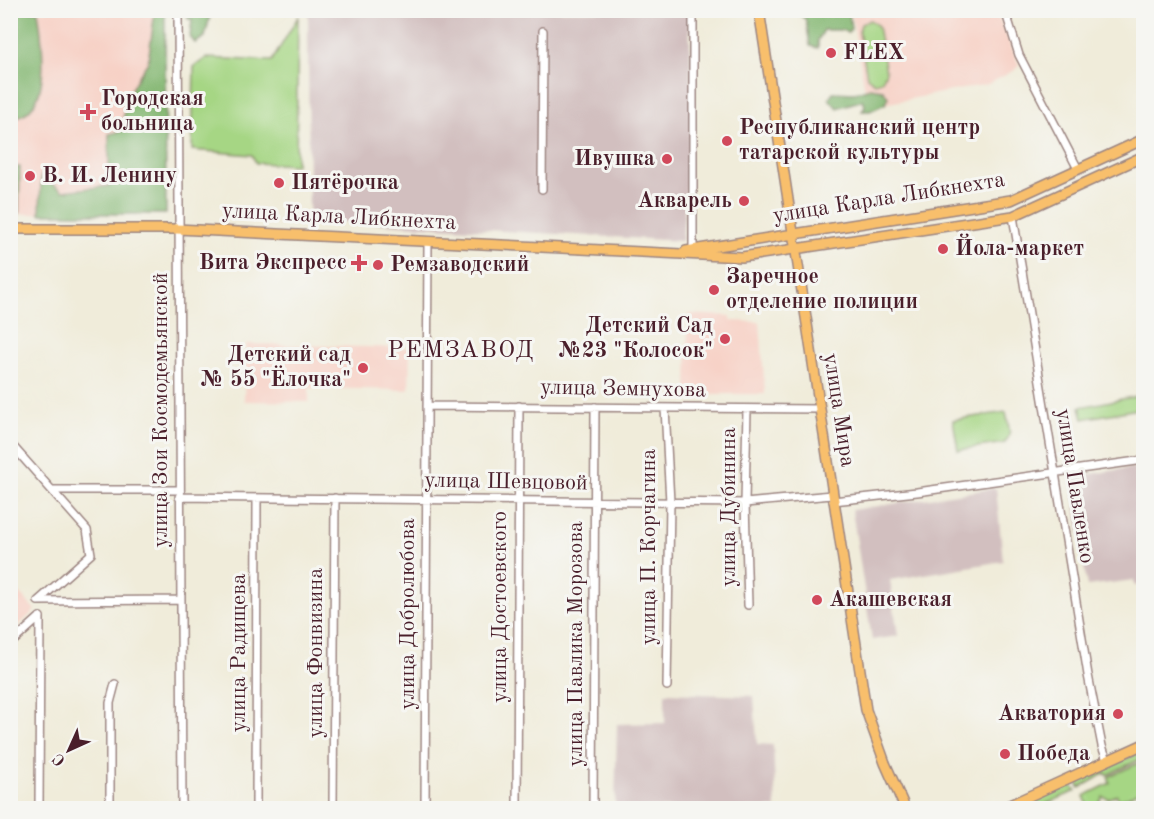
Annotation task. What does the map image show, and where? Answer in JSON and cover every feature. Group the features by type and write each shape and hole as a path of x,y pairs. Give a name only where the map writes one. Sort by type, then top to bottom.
{"main road":[{"name":"улица Мира","path":"759,10 866,710 887,769 905,808"},
{"name":"улица Карла Либкнехта","path":"665,255 1011,200 1143,139"},
{"name":"улица Карла Либкнехта","path":"10,229 177,229 665,255 742,257 1013,216 1143,156"},
{"path":"1078,169 1085,184"},
{"path":"1003,808 1143,744"}],"street":[{"name":"улица Зои Космодемьянской","path":"178,10 177,229 182,808"},
{"path":"693,10 693,250"},
{"path":"1005,10 1019,55 1078,169"},
{"path":"542,189 543,31"},
{"name":"улица Павленко","path":"1013,216 1095,714 1107,760"},
{"name":"улица Добролюбова","path":"425,808 428,241"},
{"name":"улица Земнухова","path":"427,406 819,409"},
{"name":"улица Достоевского","path":"517,808 519,406"},
{"name":"улица Павлика Морозова","path":"593,808 595,407"},
{"name":"улица П. Корчагина","path":"665,408 670,502 667,686"},
{"name":"улица Дубинина","path":"747,408 745,503 748,605"},
{"path":"10,443 87,530 92,554 38,601 180,600"},
{"name":"улица Шевцовой","path":"52,490 179,493 257,498 745,503 832,498 1055,474 1143,460"},
{"name":"улица Радищева","path":"256,808 257,498"},
{"name":"улица Фонвизина","path":"333,808 335,498"},
{"path":"10,644 40,617 39,808"},
{"path":"110,808 110,703 115,684"}],"shaded area":[{"path":"899,10 996,11 1019,65 1015,70 988,84 868,107 851,11 880,11 881,14"},
{"name":"Городская больница","path":"11,11 165,11 166,214 11,214"},
{"path":"308,11 689,11 692,114 682,241 309,220"},
{"name":"Детский Сад №23 \"Колосок\"","path":"688,314 731,316 731,321 760,322 765,394 687,394"},
{"path":"246,344 410,348 409,390 309,388 309,402 244,401"},
{"path":"1143,466 1143,585 1135,586 1134,580 1087,586 1071,477"},
{"path":"996,488 1003,561 890,580 898,636 872,640 852,510"},
{"path":"11,584 35,610 11,633"},
{"path":"665,693 754,696 757,744 773,745 776,808 615,808 617,724 665,723"}],"green space":[{"path":"11,10 38,11 43,56 40,90 34,104 25,114 11,118"},
{"path":"155,11 165,11 166,214 40,214 41,176 63,191 109,186 109,134 122,131 125,104 133,85 148,62"},
{"path":"187,11 220,11 211,12 205,37 195,43 190,37 192,19 188,19"},
{"path":"800,11 849,11 851,29 847,33 843,30 824,30 818,40 818,48 810,46 806,20 800,15"},
{"path":"298,17 296,165 256,163 252,155 192,150 194,67 206,58 272,61"},
{"path":"870,20 878,26 886,72 882,81 875,83 867,77 859,32 861,24"},
{"path":"870,88 883,90 888,97 885,104 870,111 862,111 865,106 863,100 837,108 829,99 833,92 854,93"},
{"path":"11,167 20,167 19,214 11,214"},
{"path":"1143,395 1143,408 1083,419 1080,407"},
{"path":"1006,412 1010,434 1005,443 958,450 953,420"},
{"path":"1143,751 1143,758 1107,775 1105,773 1080,788 1078,785 1081,779"},
{"path":"1143,761 1143,790 1119,801 1117,795 1108,799 1103,797 1099,803 1089,808 1084,796 1110,783 1108,777"},
{"path":"1068,785 1076,791 1037,808 1017,808"}],"place":[{"name":"FLEX","path":"831,53"},
{"name":"Городская больница","path":"88,112"},
{"name":"Республиканский центр татарской культуры","path":"727,141"},
{"name":"Ивушка","path":"667,159"},
{"name":"В. И. Ленину","path":"30,176"},
{"name":"Пятёрочка","path":"279,183"},
{"name":"Акварель","path":"744,201"},
{"name":"Йола-маркет","path":"943,249"},
{"name":"Вита Экспресс","path":"359,263"},
{"name":"Ремзаводский","path":"378,265"},
{"name":"Заречное отделение полиции","path":"714,290"},
{"name":"Детский Сад №23 \"Колосок\"","path":"725,339"},
{"name":"Детский сад № 55 \"Ёлочка\"","path":"363,368"},
{"name":"Акашевская","path":"817,600"},
{"name":"Акватория","path":"1118,714"},
{"name":"Победа","path":"1005,754"}],"district":[{"name":"РЕМЗАВОД","path":"461,351"}]}
